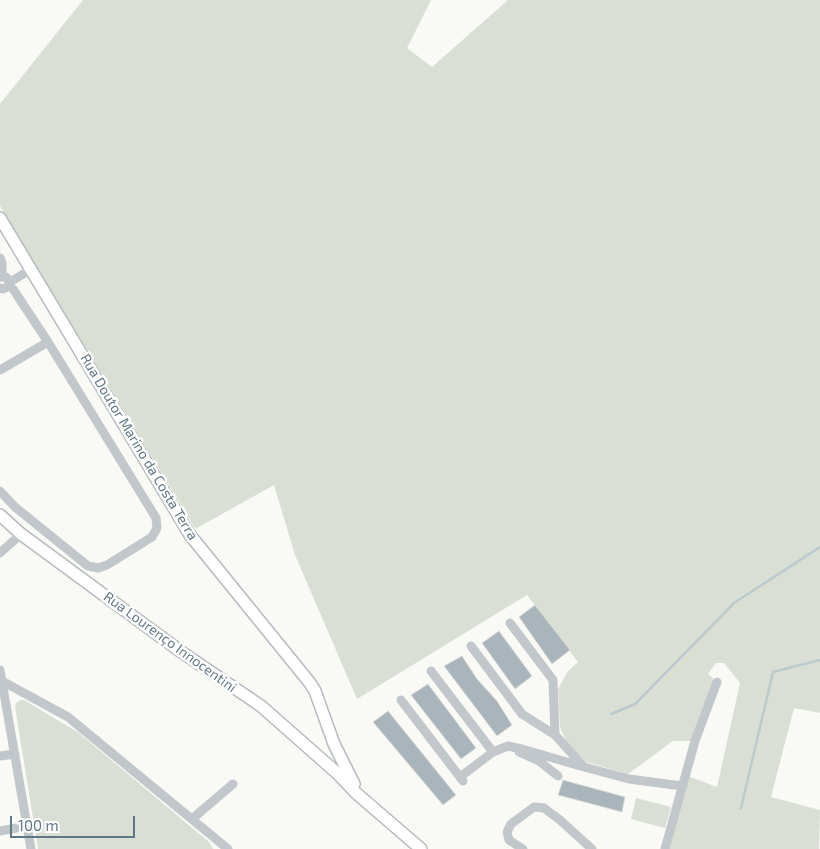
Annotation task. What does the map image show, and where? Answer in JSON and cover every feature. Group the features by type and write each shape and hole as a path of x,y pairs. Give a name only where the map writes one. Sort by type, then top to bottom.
{"main road":[{"name":"Rua Doutor Marino da Costa Terra","path":"0,218 190,535 310,683 315,691 334,744 354,784"},
{"name":"Rua Lourenço Innocentini","path":"0,515 21,534 180,651 261,706 337,773 356,794 421,849"},
{"name":"Rua Doutor Marino da Costa Terra","path":"334,744 337,773"},
{"name":"Rua Lourenço Innocentini","path":"337,773 354,784 377,810"}],"street":[{"path":"0,258 4,282 13,289 48,342 156,518 157,528 152,537 111,563 102,567 88,566 15,507 0,491"},
{"path":"4,282 30,270"},
{"path":"0,370 48,342"},
{"path":"0,553 21,534"},
{"path":"510,623 552,680 556,734"},
{"path":"471,646 522,714 556,734 584,767"},
{"path":"0,670 31,849"},
{"path":"431,671 493,752"},
{"path":"1,680 68,716 192,818 220,845 228,849"},
{"path":"665,849 695,741 717,682"},
{"path":"402,700 462,779 493,752 508,746 628,779 682,786"},
{"path":"508,746 539,762 558,776"},
{"path":"0,756 15,754"},
{"path":"192,818 233,784"},
{"path":"523,849 509,840 507,832 511,824 534,807 544,808 592,849"},
{"path":"0,831 27,826"}],"shaded area":[{"path":"83,0 431,0 407,48 432,67 508,0 820,0 820,713 794,708 771,797 820,810 819,849 665,849 685,775 717,787 740,683 724,663 716,663 708,674 717,682 695,741 673,741 628,774 586,762 567,743 560,727 558,689 568,671 578,662 527,595 357,699 295,555 274,485 195,528 0,206 0,104"},
{"path":"24,700 79,733 209,842 213,849 38,849 15,707 16,703"},
{"path":"636,798 671,807 665,828 631,819"}],"building":[{"path":"535,605 570,650 552,664 519,617"},
{"path":"499,631 532,676 515,689 482,643"},
{"path":"462,656 477,679 497,701 512,725 497,736 444,666"},
{"path":"428,684 476,748 461,759 411,695"},
{"path":"388,711 456,795 443,805 373,722"},
{"path":"563,780 625,797 622,812 558,795"}],"waterway":[{"path":"611,714 635,704 734,603 820,547"},
{"path":"741,808 773,672 820,660"}]}
